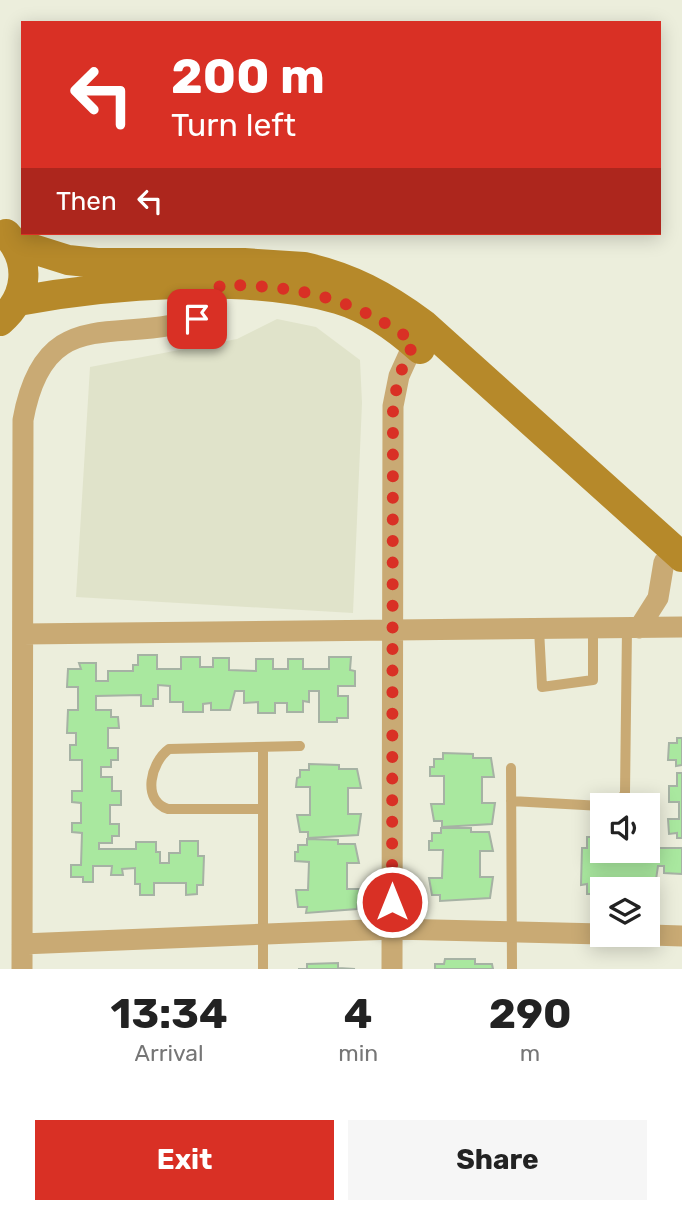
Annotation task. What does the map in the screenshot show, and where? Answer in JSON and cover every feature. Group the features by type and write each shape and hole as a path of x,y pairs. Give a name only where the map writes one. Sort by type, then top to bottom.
{"street":[{"path":"0,335 24,275 22,258 7,236"},
{"path":"7,236 68,260 97,263 244,263 304,267 362,284 393,302 418,333 676,567 658,598 633,629"},
{"path":"10,310 86,288 220,285 298,290 340,300 418,333"},
{"path":"22,969 23,420 36,372 49,354 69,340 98,332 152,328 197,319 212,312 220,285"},
{"path":"392,969 393,406 399,376 418,333"},
{"path":"23,634 682,627"},
{"path":"22,944 392,929 590,934"},
{"path":"660,935 682,936"}],"lane":[{"path":"539,629 542,687 593,680 593,629"},
{"path":"625,793 633,629"},
{"path":"263,808 167,808 158,805 152,797 153,767 158,757 169,749 300,746"},
{"path":"263,747 263,969"},
{"path":"511,768 512,969"},
{"path":"512,801 590,805"}],"shaded area":[{"path":"277,319 316,327 360,360 362,403 353,613 76,597 90,367 237,339"}],"building":[{"path":"138,655 157,655 157,669 181,669 181,657 200,657 200,667 213,667 213,658 229,658 229,670 256,671 256,659 273,659 273,669 288,669 288,659 303,659 303,669 329,669 329,657 351,657 350,670 355,671 355,686 338,686 338,696 348,696 348,718 337,718 337,722 319,722 319,691 309,691 309,702 303,701 303,712 287,712 287,703 275,703 275,713 258,713 258,702 244,703 244,691 235,691 230,710 211,710 211,703 203,704 203,712 183,712 183,702 170,702 170,686 158,685 158,699 153,699 153,706 141,706 141,695 96,696 96,710 111,710 111,717 118,717 119,728 108,728 108,748 118,748 118,760 111,760 111,767 101,767 101,777 112,777 112,791 121,791 121,805 110,805 110,824 119,824 119,836 112,836 112,843 99,843 99,849 136,849 136,842 156,842 160,863 169,863 169,853 180,853 180,841 198,841 198,856 204,856 203,885 197,885 197,894 186,895 186,883 154,883 154,895 140,895 140,884 135,884 135,868 122,869 123,875 111,875 112,866 93,866 93,882 83,882 83,877 71,877 71,865 81,865 82,833 72,832 72,823 81,823 81,803 72,802 72,791 82,791 82,760 70,760 70,745 76,745 76,733 67,733 68,710 78,710 78,687 67,687 68,669 81,669 79,663 96,663 96,681 108,681 108,671 133,671 133,665 138,665"},
{"path":"677,738 682,738 682,765 676,766 676,760 668,760 669,743 677,743"},
{"path":"443,753 473,754 473,758 491,758 494,777 482,777 482,803 495,803 492,824 442,827 442,821 434,821 431,804 444,804 444,776 430,776 430,767 434,767 434,759 443,759"},
{"path":"309,764 339,765 339,769 357,769 361,788 348,788 348,814 361,814 358,835 308,838 308,832 300,832 297,815 310,815 310,787 296,787 297,778 300,777 300,770 309,770"},
{"path":"677,773 682,773 682,838 677,838 677,833 669,834 668,819 679,819 679,802 669,802 669,786 677,786"},
{"path":"441,828 471,828 471,832 489,832 493,851 480,851 480,877 493,877 490,898 440,901 440,895 432,895 429,878 442,878 443,850 429,850 429,841 432,841 432,833 441,833"},
{"path":"587,837 590,837 590,863 660,863 660,848 682,848 682,874 664,873 664,866 658,866 656,877 590,877 590,894 587,894 587,884 581,885 582,848 587,848"},
{"path":"307,839 338,840 338,844 355,844 359,863 347,863 347,889 360,889 357,909 306,913 307,907 298,907 296,890 308,890 309,862 295,861 295,852 298,852 298,845 307,845"},
{"path":"445,959 475,959 475,964 492,964 493,969 435,969 435,964 444,964"},
{"path":"338,963 338,968 355,969 307,969 307,964"}],"route":[{"path":"197,319 212,312 220,285 298,290 340,300 366,311 414,342 399,376 393,406 392,902"}]}
